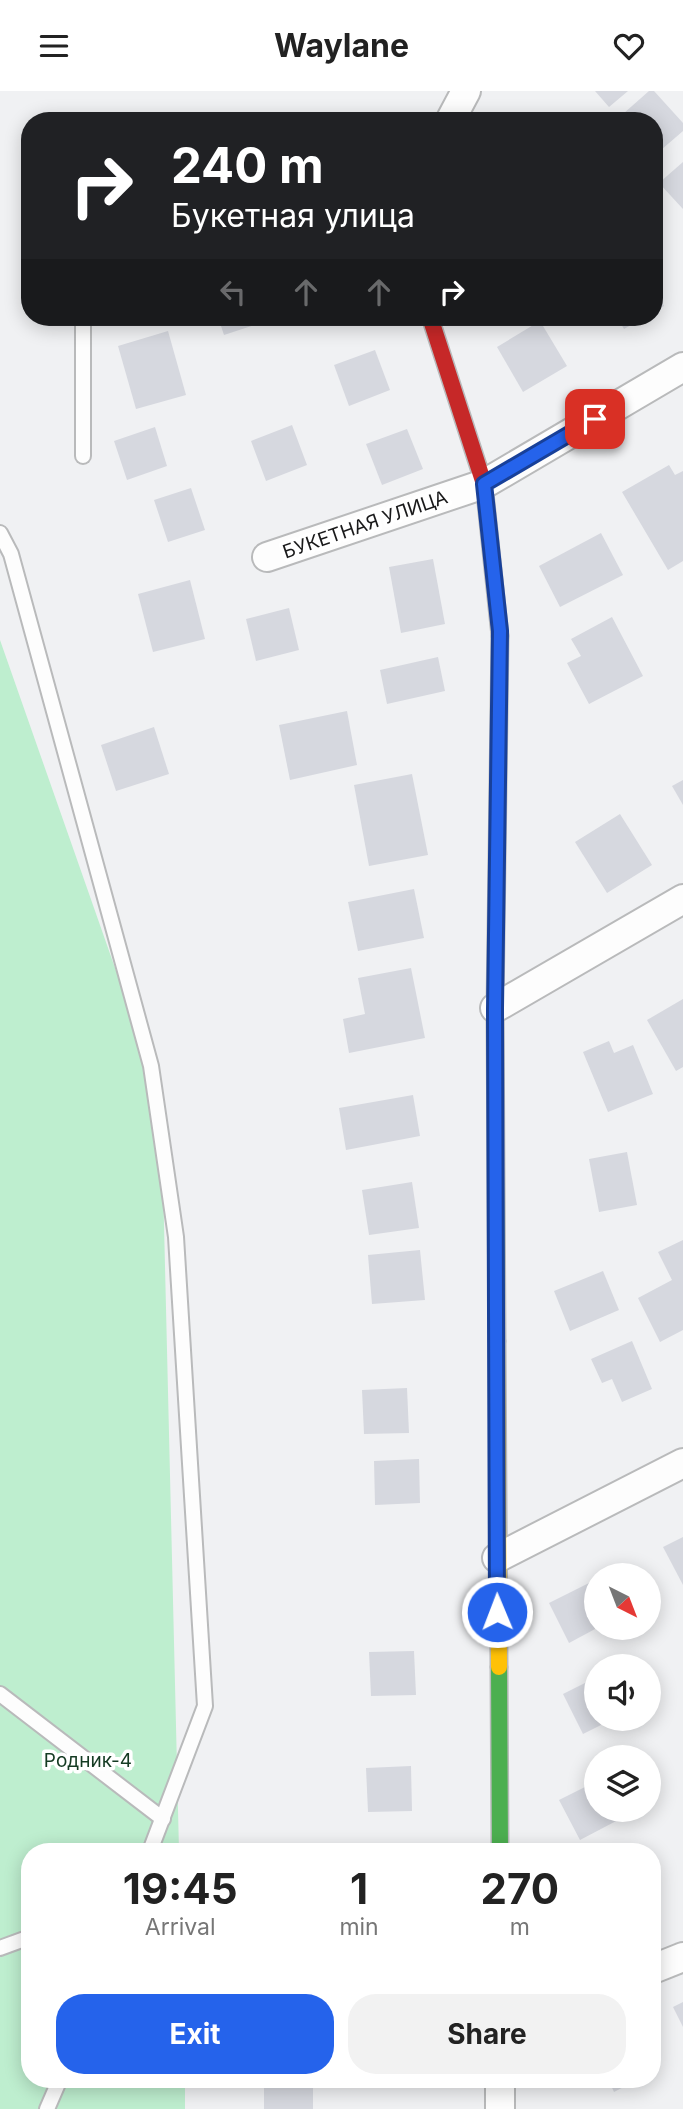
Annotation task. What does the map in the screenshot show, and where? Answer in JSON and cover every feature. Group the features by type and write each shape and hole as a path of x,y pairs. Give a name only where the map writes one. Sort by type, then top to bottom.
{"street":[{"path":"455,112 466,91"},
{"path":"433,326 484,484 500,631 495,1009 500,1843"},
{"name":"БУКЕТНАЯ УЛИЦА","path":"267,557 484,484 683,367"},
{"path":"495,1009 683,899"},
{"path":"497,1558 683,1463"},
{"path":"661,1966 683,1957"},
{"path":"500,2088 500,2109"}],"lane":[{"path":"83,326 83,456"},
{"path":"0,534 11,554 151,1066 176,1237 205,1706 153,1843"},
{"path":"0,1694 163,1819"},
{"path":"0,1948 21,1940"},
{"path":"47,2109 56,2088"}],"green space":[{"name":"Родник-4","path":"0,640 161,1099 179,1843 21,1843 21,2088 185,2088 185,2109 0,2109"}],"building":[{"path":"595,91 628,91 609,107"},
{"path":"649,91 654,91 683,123 683,131 663,148 663,112 625,112"},
{"path":"683,162 683,209 663,187 663,180"},
{"path":"221,326 252,326 224,335"},
{"path":"532,326 543,326 567,366 523,392 497,347"},
{"path":"168,331 186,395 136,409 118,346"},
{"path":"375,350 390,390 349,406 334,365"},
{"path":"292,425 307,465 266,481 251,441"},
{"path":"155,427 167,466 127,480 114,441"},
{"path":"407,429 423,469 382,485 366,444"},
{"path":"669,465 675,475 683,471 683,561 668,570 622,492"},
{"path":"191,488 205,530 168,542 154,500"},
{"path":"601,533 623,575 560,607 539,566"},
{"path":"433,559 445,624 401,633 389,567"},
{"path":"190,580 205,639 153,652 138,594"},
{"path":"289,608 299,650 256,661 246,619"},
{"path":"612,617 643,676 589,704 567,663 581,656 571,639"},
{"path":"438,657 445,691 387,704 380,670"},
{"path":"347,711 357,765 290,780 279,725"},
{"path":"154,727 169,774 116,791 101,745"},
{"path":"412,774 428,855 369,866 354,785"},
{"path":"683,780 683,805 672,786"},
{"path":"620,814 652,865 607,893 575,842"},
{"path":"414,889 424,938 358,951 348,902"},
{"path":"411,968 425,1038 349,1053 343,1019 365,1014 358,978"},
{"path":"683,999 683,1067 676,1071 647,1020"},
{"path":"609,1041 614,1053 633,1045 653,1094 608,1112 583,1052"},
{"path":"413,1095 420,1136 346,1150 339,1108"},
{"path":"627,1152 637,1205 599,1212 589,1159"},
{"path":"412,1182 419,1228 369,1235 362,1190"},
{"path":"683,1240 683,1330 660,1342 638,1298 672,1280 658,1252"},
{"path":"420,1250 425,1300 372,1304 368,1255"},
{"path":"603,1271 619,1310 570,1331 554,1291"},
{"path":"632,1341 652,1389 622,1402 612,1379 602,1383 591,1359"},
{"path":"407,1388 409,1433 364,1434 362,1390"},
{"path":"419,1459 420,1503 375,1505 374,1461"},
{"path":"683,1537 683,1585 663,1547"},
{"path":"584,1586 584,1635 569,1643 549,1603"},
{"path":"414,1651 416,1695 371,1696 369,1652"},
{"path":"584,1684 584,1731 589,1731 583,1734 563,1694"},
{"path":"411,1766 412,1811 368,1812 366,1768"},
{"path":"584,1788 584,1822 614,1822 580,1840 559,1800"},
{"path":"683,2002 683,2027 673,2007"},
{"path":"264,2088 313,2088 313,2109 264,2109"}],"traffic: fast":[{"path":"497,1341 495,1008 500,636"},
{"path":"499,1667 500,1843"}],"traffic: slow":[{"path":"497,1341 499,1667"}],"traffic: jam":[{"path":"433,326 484,484 500,636"}],"route":[{"path":"497,1612 495,1009 500,631 484,484 595,419"}]}
